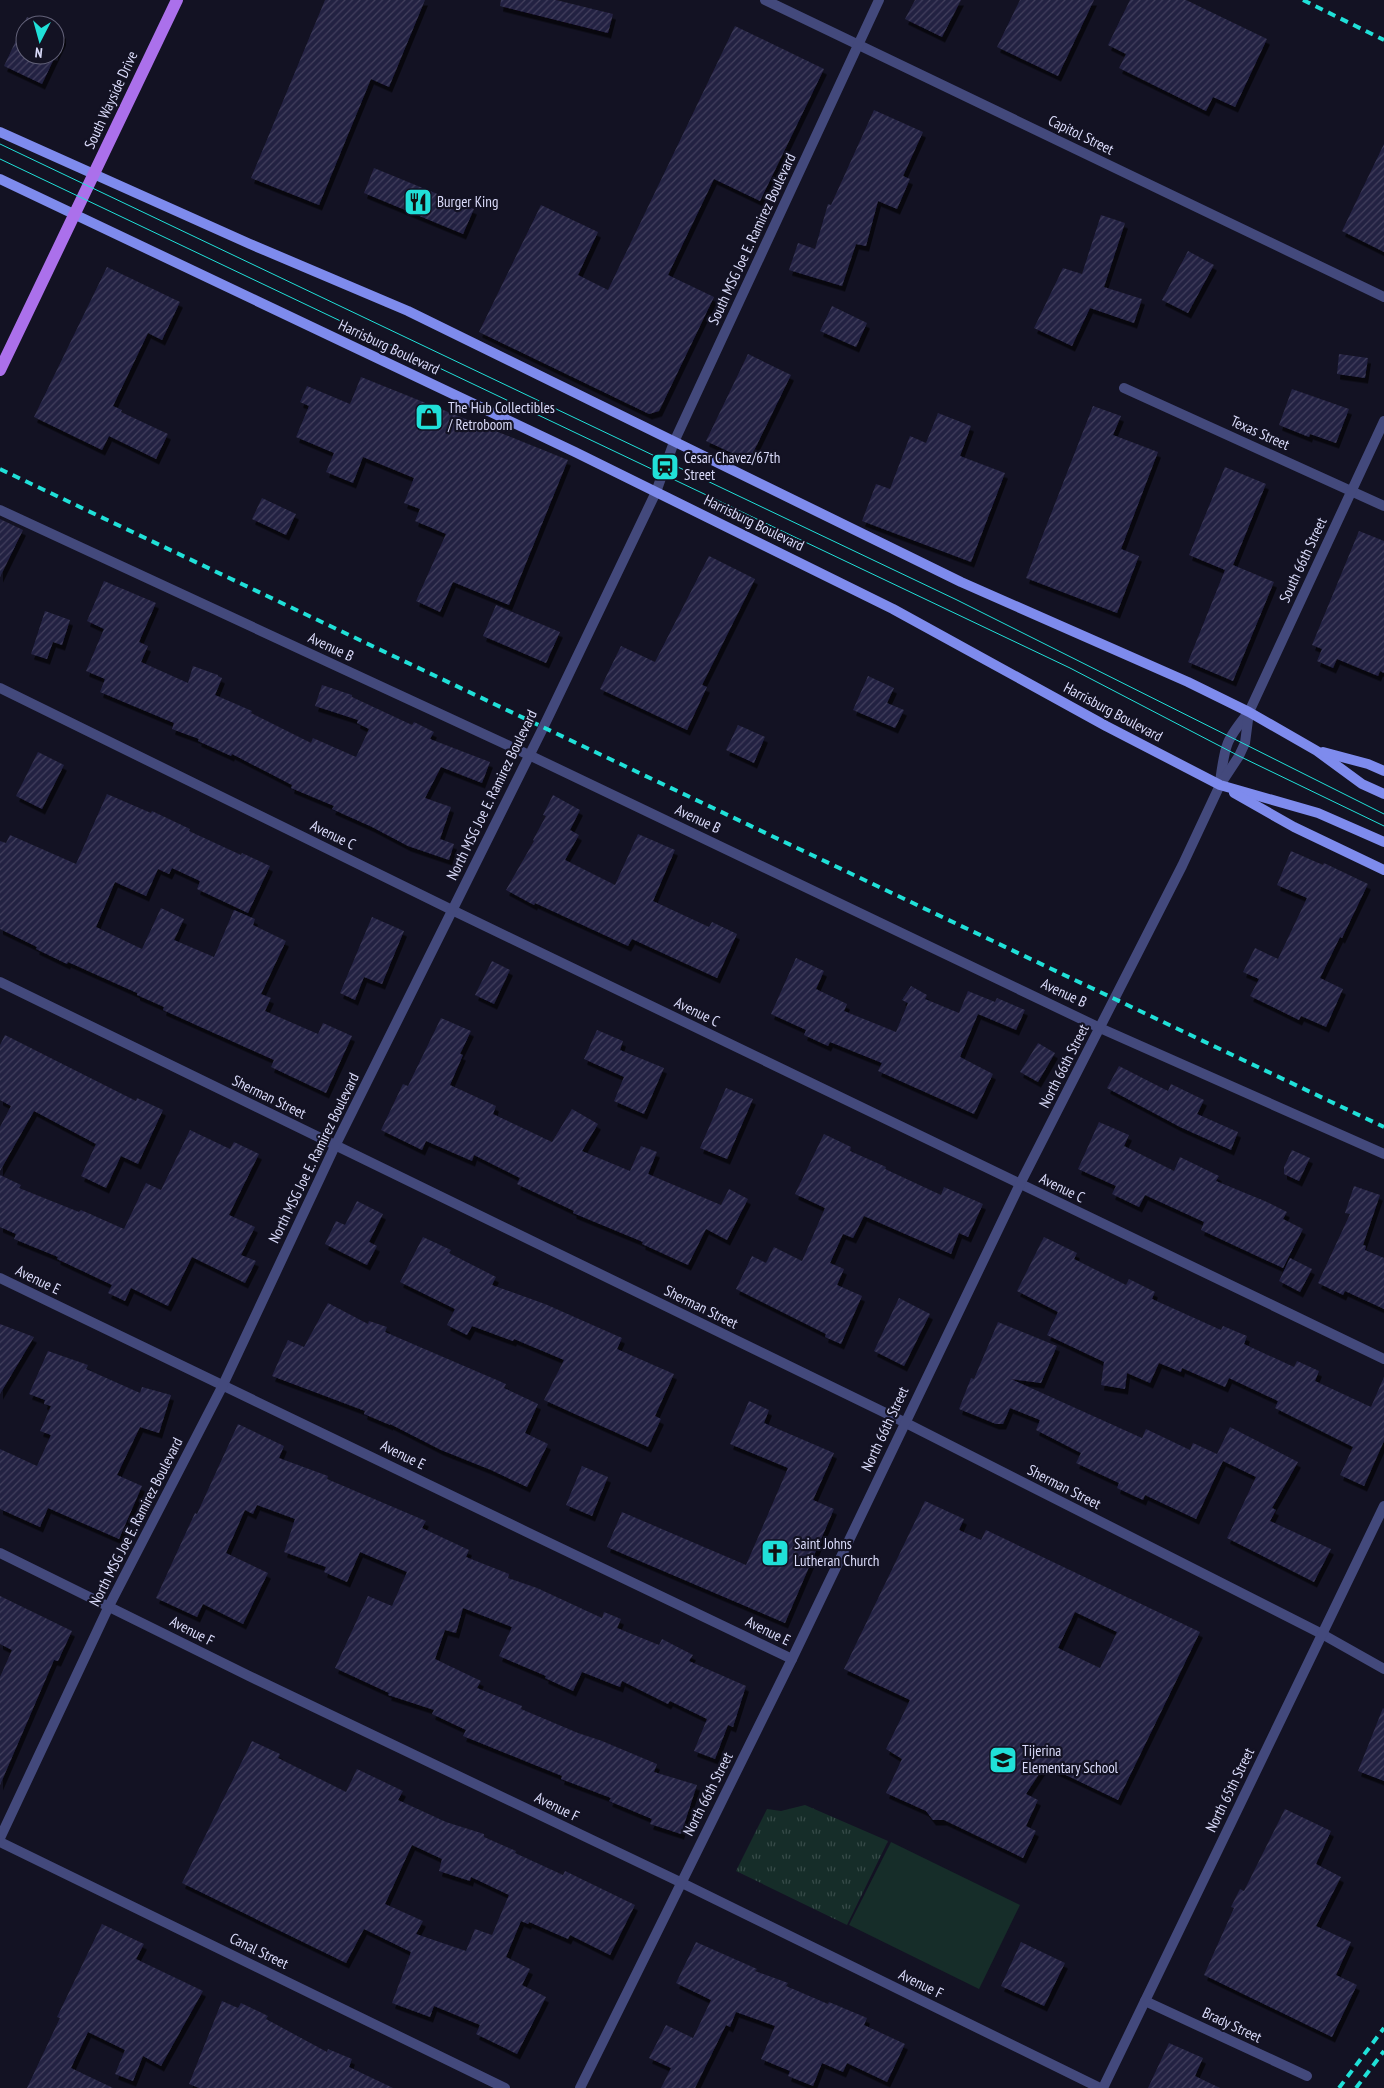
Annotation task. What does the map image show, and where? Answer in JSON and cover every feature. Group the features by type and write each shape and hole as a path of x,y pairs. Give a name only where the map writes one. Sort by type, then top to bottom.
{"main road":[{"name":"South Wayside Drive","path":"0,370 76,215 177,0"},
{"path":"0,132 408,311 961,582 1188,682 1248,712 1317,751 1362,784 1384,794"},
{"name":"Harrisburg Boulevard","path":"0,179 566,448 893,609 1106,726 1220,785 1318,813 1384,842"},
{"path":"1317,751 1368,764 1384,771"},
{"path":"1220,785 1294,827 1384,870"}],"street":[{"name":"Capitol Street","path":"765,0 1384,297"},
{"name":"South MSG Joe E. Ramirez Boulevard","path":"656,492 674,442 879,0"},
{"name":"Texas Street","path":"1124,388 1384,506"},
{"name":"South 66th Street","path":"1220,785 1224,748 1229,736 1248,712 1384,421"},
{"name":"North MSG Joe E. Ramirez Boulevard","path":"0,1840 109,1606 222,1387 335,1146 529,755 656,492"},
{"name":"Avenue B","path":"0,510 529,755 1100,1028 1384,1154"},
{"name":"Avenue C","path":"0,688 452,910 1384,1359"},
{"name":"South 66th Street","path":"1220,785 1245,744 1248,712"},
{"name":"North 66th Street","path":"580,2088 680,1882 792,1660 904,1422 1020,1184 1100,1028 1113,998 1182,866 1220,785"},
{"name":"Sherman Street","path":"0,982 904,1422 1322,1634 1384,1669"},
{"name":"Avenue E","path":"0,1278 222,1387 354,1448 792,1660"},
{"name":"North 65th Street","path":"1101,2088 1145,2001 1384,1506"},
{"name":"Avenue F","path":"0,1553 249,1676 680,1882 1101,2088"},
{"name":"Canal Street","path":"0,1840 505,2088"},
{"name":"Brady Street","path":"1145,2001 1308,2076"}],"green space":[{"path":"805,1805 888,1841 847,1925 736,1871 767,1809 781,1811"},
{"path":"891,1842 1020,1905 979,1989 849,1925"}],"building":[{"path":"325,0 425,0 389,87 371,79 319,205 251,178"},
{"path":"501,0 556,0 613,14 608,33 500,6"},
{"path":"915,0 961,0 942,37 905,19"},
{"path":"1020,0 1094,0 1058,76 997,47"},
{"path":"1130,0 1186,0 1267,39 1235,107 1213,97 1206,111 1119,68 1126,54 1108,45"},
{"path":"735,26 824,69 760,201 714,179 668,275 714,297 659,411 649,414 479,332 541,205 598,232 578,275 608,290"},
{"path":"15,43 15,65 51,65 42,84 4,66"},
{"path":"874,110 923,132 903,176 910,179 897,209 878,201 866,246 856,244 842,286 789,270 798,243 815,249 828,204 831,205"},
{"path":"1384,144 1384,252 1342,231"},
{"path":"374,168 474,209 463,234 364,193"},
{"path":"1101,215 1125,223 1104,287 1142,299 1134,323 1090,308 1072,346 1034,328 1063,268 1082,274"},
{"path":"1188,251 1214,265 1188,313 1162,300"},
{"path":"107,267 180,302 162,340 148,333 113,406 122,410 121,412 168,434 156,459 109,436 102,450 34,417"},
{"path":"832,306 867,323 856,347 820,331"},
{"path":"748,354 791,375 749,461 706,441"},
{"path":"1339,354 1368,358 1365,378 1337,374"},
{"path":"361,377 568,460 509,605 453,582 440,612 416,601 446,534 415,521 420,509 404,503 414,478 363,457 353,483 326,472 334,453 296,437 309,406 300,402 307,386 350,404"},
{"path":"1292,389 1349,409 1336,443 1310,434 1309,437 1279,425"},
{"path":"1093,406 1121,416 1113,435 1158,452 1121,549 1139,556 1117,613 1026,578"},
{"path":"938,413 971,426 960,456 1005,473 971,562 862,521 876,484 890,489 910,436 926,443"},
{"path":"1225,467 1266,484 1233,565 1274,582 1233,681 1188,662 1225,570 1189,555"},
{"path":"262,498 296,514 286,535 252,519"},
{"path":"0,519 23,530 0,577"},
{"path":"1359,531 1384,541 1384,673 1380,671 1378,676 1337,659 1333,668 1317,661 1322,649 1312,645"},
{"path":"709,556 755,579 702,685 707,687 687,730 600,689 621,646 655,662"},
{"path":"104,581 156,603 139,642 148,646 141,662 188,683 193,666 218,675 222,678 215,695 252,711 251,713 311,743 313,738 356,757 369,729 357,723 358,720 315,706 322,685 352,695 352,697 412,725 414,722 434,732 430,739 490,762 482,783 441,767 425,798 451,807 440,839 454,844 449,860 408,846 332,809 334,806 291,788 292,785 232,754 231,756 198,741 199,739 172,729 174,723 100,692 105,679 86,671 104,629 87,621"},
{"path":"496,605 560,632 546,663 483,636"},
{"path":"45,611 70,620 62,645 53,642 47,659 31,654"},
{"path":"868,676 894,688 887,703 904,710 895,728 853,710"},
{"path":"738,725 765,737 754,763 726,750"},
{"path":"38,752 64,765 42,809 16,796"},
{"path":"107,794 151,813 152,811 190,829 189,831 270,866 248,913 197,889 200,881 172,868 169,874 158,869 146,896 115,882 96,927 142,949 161,908 184,919 174,940 214,957 234,910 255,919 253,925 286,941 261,994 271,998 265,1011 318,1034 323,1023 352,1036 326,1093 271,1067 274,1060 163,1010 164,1007 137,995 137,993 68,962 67,964 0,929 0,841 6,843 10,835 76,864"},
{"path":"553,795 580,810 570,830 579,835 565,860 615,885 638,834 675,850 653,901 709,927 712,922 737,934 717,978 632,939 628,946 535,903 534,905 506,890 534,841 546,816 543,815"},
{"path":"1291,851 1323,865 1324,863 1368,884 1320,978 1343,989 1326,1027 1301,1016 1299,1020 1250,996 1259,979 1243,972 1255,948 1278,959 1307,898 1277,885"},
{"path":"372,917 404,931 382,984 364,977 355,1000 340,993"},
{"path":"796,958 824,971 816,989 847,1004 844,1011 896,1032 908,1003 902,1000 911,986 927,995 925,999 959,1013 968,991 995,1002 997,998 1025,1010 1016,1030 978,1014 960,1057 993,1074 974,1114 878,1071 882,1063 830,1042 828,1046 804,1035 806,1030 771,1014"},
{"path":"492,961 510,970 494,1004 475,995"},
{"path":"441,1018 471,1031 460,1054 463,1055 450,1085 496,1106 493,1114 552,1142 572,1109 598,1124 582,1151 630,1171 641,1146 657,1152 648,1174 721,1205 729,1189 748,1199 727,1240 706,1229 688,1265 642,1244 643,1242 573,1213 574,1211 517,1184 520,1178 474,1155 472,1161 426,1141 422,1150 381,1130 403,1084 408,1086"},
{"path":"597,1030 623,1041 620,1050 664,1068 644,1114 614,1101 624,1077 584,1059"},
{"path":"5,1035 136,1101 137,1098 163,1110 138,1164 121,1156 106,1188 81,1176 96,1144 34,1111 0,1171 0,1127 11,1106 0,1100 0,1045"},
{"path":"1038,1043 1055,1053 1038,1082 1020,1072"},
{"path":"1119,1066 1168,1091 1171,1084 1204,1100 1197,1114 1238,1132 1231,1150 1180,1127 1107,1088"},
{"path":"726,1088 753,1099 727,1159 700,1148"},
{"path":"1099,1122 1129,1135 1124,1146 1174,1171 1180,1157 1219,1176 1216,1181 1287,1212 1283,1219 1303,1229 1283,1268 1201,1230 1204,1222 1145,1195 1139,1207 1112,1194 1116,1186 1078,1169"},
{"path":"190,1130 230,1149 234,1142 259,1154 229,1215 255,1227 241,1255 256,1261 245,1283 192,1257 168,1306 131,1288 125,1301 108,1293 112,1285 57,1259 58,1257 14,1239 16,1234 0,1227 0,1175 21,1185 19,1188 79,1212 81,1210 124,1229 146,1183 161,1190"},
{"path":"824,1134 851,1147 850,1151 941,1195 944,1187 983,1204 968,1237 959,1233 951,1254 864,1216 853,1238 843,1234 830,1263 844,1269 837,1285 862,1296 841,1344 825,1337 826,1334 736,1289 752,1256 766,1263 774,1247 802,1261 825,1208 795,1194"},
{"path":"1292,1150 1310,1158 1299,1181 1284,1174 1284,1167"},
{"path":"1354,1186 1380,1195 1363,1245 1366,1246 1365,1250 1384,1258 1384,1309 1345,1291 1343,1295 1318,1283 1350,1214 1345,1213"},
{"path":"357,1201 383,1214 369,1242 377,1246 367,1265 325,1244 336,1221 345,1225"},
{"path":"423,1237 451,1250 449,1253 496,1277 492,1285 545,1304 622,1338 617,1349 674,1374 655,1416 661,1419 648,1447 544,1400 564,1360 514,1339 513,1341 472,1326 467,1335 447,1325 455,1309 400,1282"},
{"path":"1044,1237 1077,1253 1074,1259 1126,1285 1129,1279 1155,1292 1152,1299 1221,1330 1223,1326 1247,1336 1244,1344 1294,1367 1297,1361 1319,1371 1315,1381 1371,1407 1384,1377 1384,1441 1364,1486 1340,1475 1353,1447 1275,1408 1278,1401 1229,1378 1225,1387 1182,1368 1181,1372 1159,1363 1150,1383 1127,1373 1125,1389 1101,1385 1104,1362 1047,1335 1058,1312 1017,1291"},
{"path":"1290,1258 1312,1269 1300,1292 1279,1281"},
{"path":"899,1298 930,1314 904,1366 874,1351"},
{"path":"328,1303 368,1324 369,1321 387,1327 385,1332 506,1384 504,1388 538,1404 525,1433 548,1444 527,1487 441,1450 390,1424 364,1414 365,1411 272,1376 288,1340 304,1347"},
{"path":"998,1322 1057,1346 1041,1383 1011,1379 1142,1438 1146,1429 1190,1450 1193,1443 1217,1454 1230,1427 1298,1462 1272,1508 1276,1510 1270,1521 1331,1549 1314,1582 1227,1538 1256,1477 1223,1461 1196,1519 1145,1495 1143,1500 1117,1488 1119,1483 1076,1463 1081,1453 1036,1430 1040,1420 1010,1408 1003,1424 996,1424 959,1409 971,1378 974,1379"},
{"path":"0,1324 34,1337 0,1394"},
{"path":"48,1351 88,1365 86,1369 140,1393 142,1387 171,1395 159,1433 140,1427 117,1475 142,1486 119,1539 48,1508 40,1527 0,1509 0,1449 37,1466 51,1435 40,1431 51,1406 44,1404 45,1400 29,1394"},
{"path":"749,1401 769,1410 764,1423 834,1453 813,1500 834,1509 785,1623 607,1547 622,1512 746,1565 788,1468 730,1444"},
{"path":"238,1424 284,1446 279,1458 328,1476 327,1479 426,1521 422,1528 469,1550 466,1557 509,1574 508,1578 537,1588 602,1618 604,1612 621,1619 617,1628 659,1645 662,1639 693,1655 689,1661 746,1686 733,1727 728,1725 715,1759 694,1751 707,1719 670,1701 668,1704 622,1681 620,1687 582,1672 573,1691 545,1678 546,1676 499,1656 512,1627 463,1608 456,1633 445,1630 435,1659 481,1681 477,1688 522,1706 521,1709 657,1764 654,1772 697,1785 681,1834 650,1824 652,1819 609,1801 611,1798 561,1779 562,1776 463,1736 466,1730 432,1714 434,1710 388,1695 389,1693 335,1668 368,1596 392,1606 407,1572 360,1552 347,1582 324,1572 326,1567 284,1552 295,1519 257,1505 253,1514 245,1510 226,1553 268,1573 243,1624 203,1604 197,1617 156,1598"},
{"path":"582,1466 608,1477 592,1516 566,1505"},
{"path":"925,1501 964,1519 959,1530 981,1540 986,1530 1200,1632 1118,1800 1045,1765 1026,1794 1038,1800 1026,1826 1036,1831 1023,1858 944,1820 933,1820 926,1811 886,1793 902,1759 886,1749 910,1700 844,1669","holes":["1075,1612 1117,1632 1100,1668 1058,1648"]},
{"path":"0,1596 72,1631 58,1661 54,1660 0,1785 0,1677 12,1650 0,1644"},
{"path":"1384,1709 1384,1781 1358,1771"},
{"path":"252,1741 280,1754 278,1758 346,1792 357,1769 403,1791 398,1800 446,1822 484,1834 484,1837 516,1851 515,1853 563,1875 565,1871 635,1905 610,1955 570,1935 568,1939 529,1922 528,1924 521,1921 506,1957 530,1969 522,1985 546,1997 517,2054 476,2034 480,2025 434,2006 430,2017 392,2003 411,1952 364,1929 346,1963 182,1883","holes":["412,1845 442,1859 439,1871 470,1881 471,1877 509,1895 492,1935 475,1929 466,1951 416,1934 423,1921 385,1904"]},
{"path":"1285,1809 1331,1831 1316,1864 1341,1877 1316,1926 1351,1942 1336,1975 1357,1985 1332,2037 1204,1975 1234,1908 1231,1907 1240,1889 1244,1891"},
{"path":"102,1924 144,1944 136,1959 203,1991 161,2066 143,2056 133,2081 115,2074 125,2050 88,2032 71,2068 113,2088 27,2088 60,2018 57,2017"},
{"path":"696,1942 757,1969 755,1971 788,1983 786,1986 867,2018 864,2025 905,2044 887,2082 847,2063 843,2072 822,2063 813,2086 788,2076 790,2071 761,2059 775,2026 736,2012 730,2027 726,2025 695,2088 661,2088 671,2068 649,2058 666,2025 693,2038 711,2000 676,1983"},
{"path":"1021,1942 1065,1963 1044,2006 1001,1986"},
{"path":"222,2001 238,2008 241,2003 268,2016 266,2019 327,2052 328,2049 352,2059 349,2067 393,2088 199,2088 189,2084"},
{"path":"1169,2043 1203,2058 1195,2076 1220,2088 1148,2088"}],"tram line":[{"path":"0,144 957,600 1384,814"},
{"path":"0,159 1070,668 1239,756 1384,826"}],"railway":[{"path":"1303,0 1384,40"},
{"path":"0,469 1384,1127"},
{"path":"1339,2088 1384,2028"},
{"path":"1356,2088 1384,2051"}],"place":[{"name":"Burger King","path":"418,202"},
{"name":"The Hub Collectibles / Retroboom","path":"429,417"},
{"name":"Cesar Chavez/67th Street","path":"665,467"},
{"name":"Saint Johns Lutheran Church","path":"775,1553"},
{"name":"Tijerina Elementary School","path":"1003,1760"}]}
